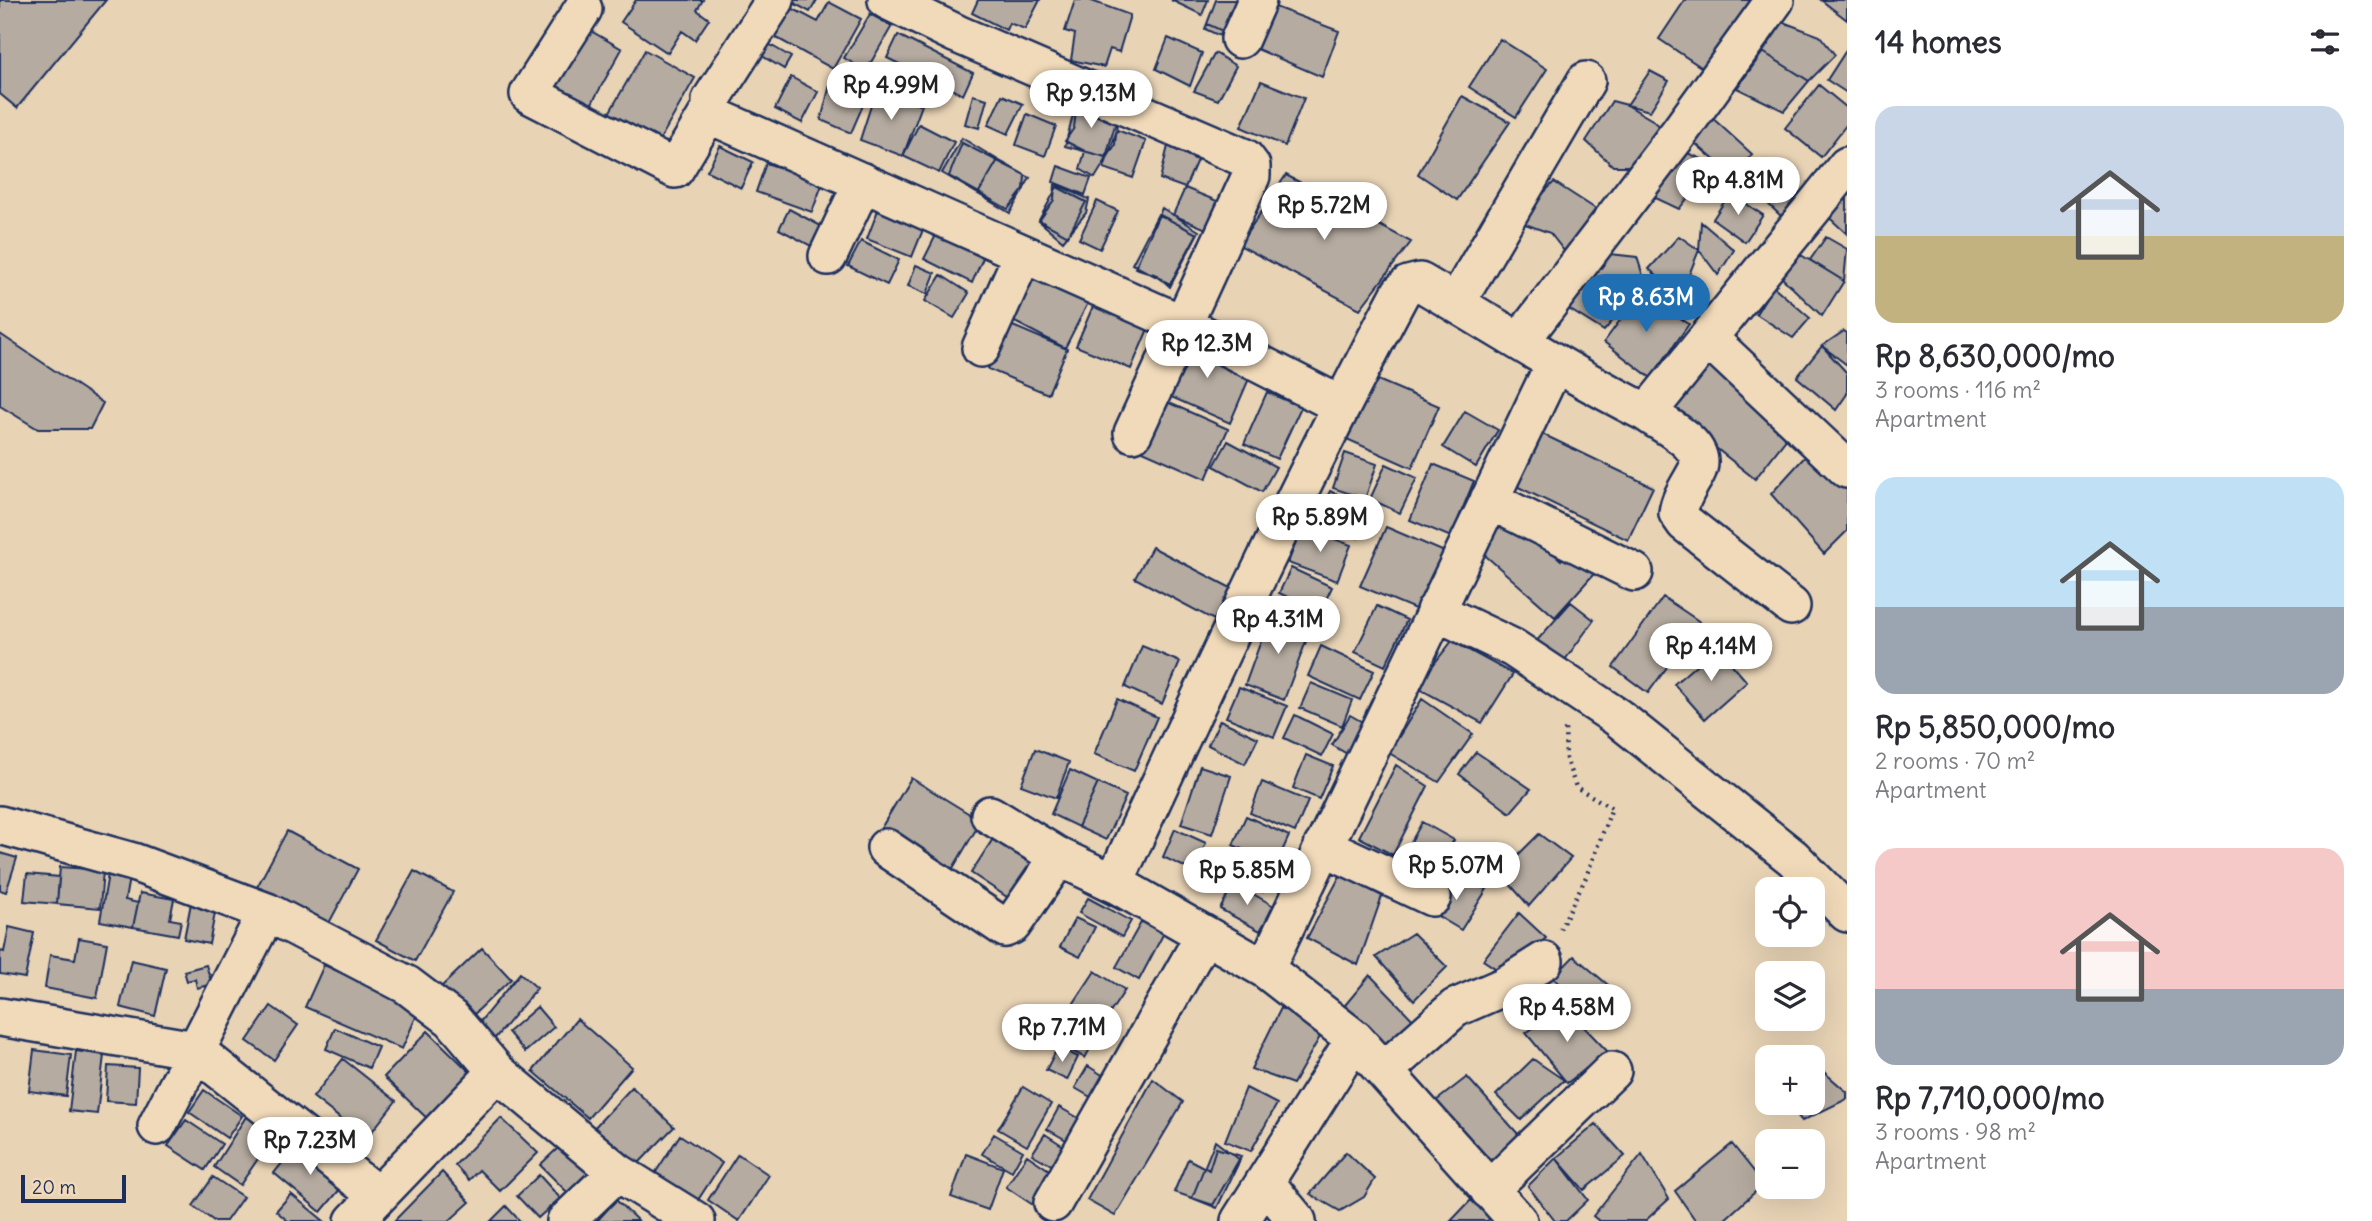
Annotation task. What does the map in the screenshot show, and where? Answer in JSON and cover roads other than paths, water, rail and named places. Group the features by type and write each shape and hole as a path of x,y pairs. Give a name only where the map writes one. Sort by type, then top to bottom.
{"street":[{"path":"775,0 711,100 715,117 1182,324 1340,405"},
{"path":"887,0 957,34 1245,158 1251,166 1251,176 1133,432"},
{"path":"1240,39 1257,0"},
{"path":"1521,340 1678,134 1775,0"},
{"path":"583,9 528,93 675,169 711,109"},
{"path":"1456,303 1586,81"},
{"path":"1647,413 1847,166"},
{"path":"828,256 863,183"},
{"path":"981,348 1023,254"},
{"path":"1114,883 1228,635 1340,405 1401,292 1408,285 1420,282 1521,340 1555,363 1647,413 1695,447 1700,456 1700,465 1679,503 1678,513 1685,523 1791,607"},
{"path":"1708,338 1841,452"},
{"path":"1265,969 1555,363"},
{"path":"1489,500 1634,572"},
{"path":"1435,611 1513,648 1617,717 1793,858 1847,914"},
{"path":"990,815 1059,857 1114,883 1265,969 1355,1039 1518,1221"},
{"path":"0,825 133,862 267,912 430,1000 452,1019 497,1072 617,1172 696,1221"},
{"path":"1323,846 1432,897"},
{"path":"886,848 1005,928 1012,925 1059,857"},
{"path":"157,1126 267,912"},
{"path":"1053,1203 1204,936"},
{"path":"1385,1070 1455,1008 1503,987 1544,961"},
{"path":"0,1017 195,1050 366,1208 497,1072"},
{"path":"1240,1221 1355,1039"},
{"path":"1489,1190 1612,1070"},
{"path":"566,1221 617,1172"},
{"path":"1265,1182 1297,1221"}]}
